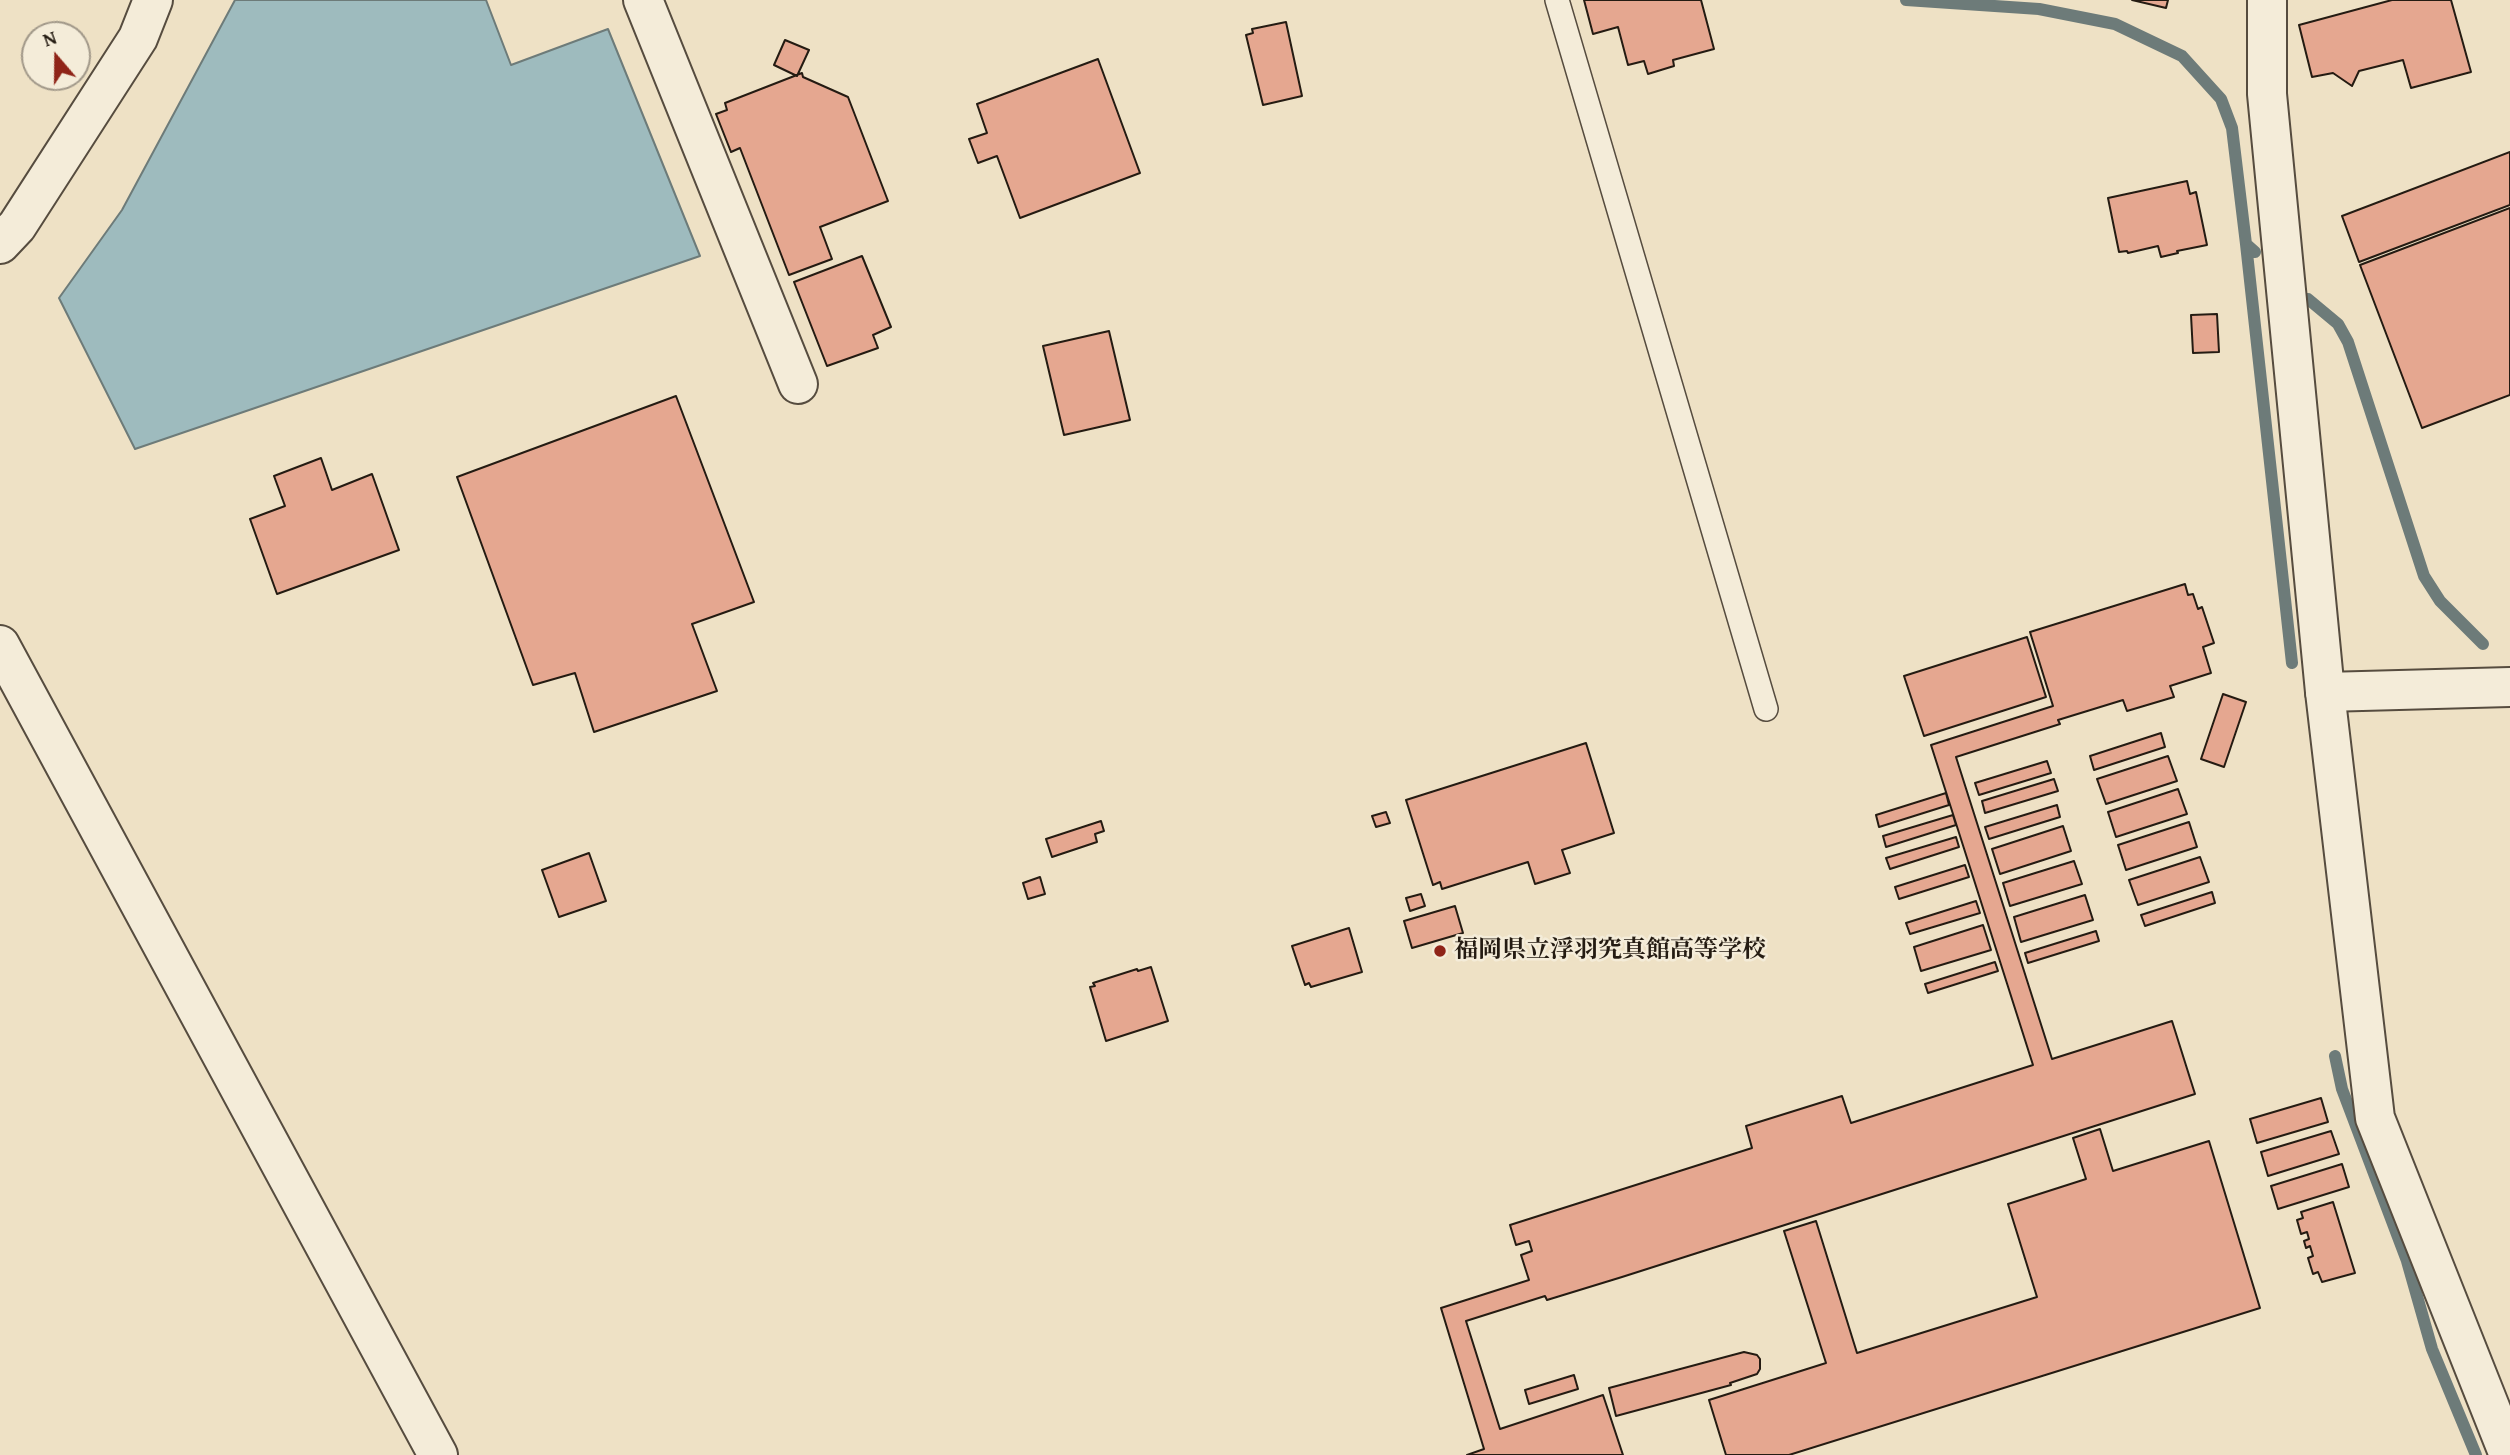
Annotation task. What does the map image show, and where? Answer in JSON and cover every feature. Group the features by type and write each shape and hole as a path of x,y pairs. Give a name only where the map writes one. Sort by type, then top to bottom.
{"street":[{"path":"0,244 17,226 138,38 153,0"},
{"path":"643,0 799,384"},
{"path":"2267,0 2267,94 2325,692 2375,1118 2509,1455"},
{"path":"0,645 438,1455"},
{"path":"2325,692 2510,687"}],"lane":[{"path":"1557,0 1766,709"}],"water":[{"path":"235,0 486,0 511,65 608,29 700,256 135,449 59,298 122,210"}],"building":[{"path":"1584,0 1701,0 1714,49 1673,60 1674,66 1648,74 1644,61 1628,65 1618,27 1593,34"},
{"path":"2132,0 2168,0 2166,8"},
{"path":"2392,0 2451,0 2471,72 2411,88 2403,60 2359,71 2352,86 2333,73 2312,77 2299,25"},
{"path":"1286,22 1302,96 1263,105 1246,35 1253,33 1252,29"},
{"path":"785,40 809,50 797,76 774,65"},
{"path":"1098,59 1140,173 1020,218 997,156 978,163 969,139 987,133 977,104"},
{"path":"802,73 803,77 848,97 888,201 820,227 832,259 789,275 740,148 731,152 716,114 727,110 725,103"},
{"path":"2510,152 2510,205 2359,262 2342,216"},
{"path":"2187,181 2190,194 2196,192 2207,245 2161,257 2158,246 2128,253 2119,252 2108,198"},
{"path":"2510,208 2510,395 2422,428 2360,265"},
{"path":"862,256 891,327 873,335 878,348 827,366 794,282"},
{"path":"2217,314 2219,352 2193,353 2191,315"},
{"path":"1109,331 1130,420 1064,435 1043,346"},
{"path":"676,396 754,602 692,624 717,691 594,732 575,673 533,685 457,477"},
{"path":"321,458 332,490 372,474 399,550 277,594 250,519 285,506 274,476"},
{"path":"2185,584 2188,595 2193,594 2198,609 2202,607 2214,643 2203,647 2211,673 2170,686 2174,697 2127,711 2123,700 2058,720 2060,724 1956,757 2052,1059 2172,1021 2195,1094 1622,1277 1547,1300 1545,1296 1466,1321 1500,1429 1603,1395 1623,1455 1467,1455 1484,1449 1441,1308 1529,1280 1521,1255 1532,1251 1529,1241 1516,1245 1510,1225 1752,1148 1746,1126 1842,1096 1851,1123 2033,1065 1931,745 2053,706 2030,632"},
{"path":"2027,637 2046,697 1924,736 1904,676"},
{"path":"2223,694 2246,702 2224,767 2201,759"},
{"path":"2161,733 2165,747 2094,770 2090,756"},
{"path":"1586,743 1614,833 1562,850 1570,873 1535,884 1528,862 1442,889 1440,882 1433,885 1406,800"},
{"path":"2168,756 2177,781 2106,804 2097,779"},
{"path":"2047,761 2051,773 1979,795 1975,783"},
{"path":"2054,779 2058,791 1985,813 1982,801"},
{"path":"2178,789 2187,814 2116,837 2108,812"},
{"path":"1946,793 1949,805 1879,827 1876,815"},
{"path":"2057,805 2060,817 1989,839 1985,827"},
{"path":"1386,812 1390,823 1376,827 1372,816"},
{"path":"1953,815 1956,825 1886,847 1883,836"},
{"path":"1101,821 1104,831 1095,834 1097,842 1052,857 1046,839"},
{"path":"2189,822 2197,847 2126,870 2118,845"},
{"path":"2063,826 2071,851 2000,874 1992,849"},
{"path":"1956,837 1959,847 1890,869 1886,858"},
{"path":"589,853 606,901 559,917 542,870"},
{"path":"2200,857 2209,882 2138,905 2129,880"},
{"path":"2074,861 2082,884 2010,906 2003,883"},
{"path":"1965,865 1969,877 1899,899 1895,887"},
{"path":"1040,877 1045,894 1028,899 1023,883"},
{"path":"2212,892 2215,903 2145,926 2141,915"},
{"path":"1421,894 1425,906 1410,911 1406,898"},
{"path":"2085,895 2093,920 2021,942 2014,917"},
{"path":"1976,901 1980,913 1910,934 1906,923"},
{"path":"1455,906 1463,933 1412,948 1404,921"},
{"path":"1983,925 1991,950 1921,971 1914,947"},
{"path":"1349,928 1362,972 1311,987 1309,983 1305,985 1292,946"},
{"path":"2096,931 2099,941 2028,963 2025,953"},
{"path":"1995,962 1998,971 1928,993 1925,984"},
{"path":"1151,967 1168,1021 1106,1041 1090,987 1095,986 1093,983"},
{"path":"2321,1098 2328,1122 2257,1143 2250,1119"},
{"path":"2100,1129 2113,1171 2209,1141 2260,1308 1789,1455 1726,1455 1709,1400 1826,1363 1784,1231 1816,1221 1857,1353 2037,1297 2008,1204 2086,1179 2073,1138"},
{"path":"2331,1131 2339,1154 2268,1176 2261,1152"},
{"path":"2342,1164 2349,1187 2278,1209 2271,1186"},
{"path":"2333,1202 2355,1273 2322,1282 2318,1272 2313,1274 2308,1258 2313,1256 2310,1246 2306,1248 2304,1241 2309,1239 2307,1232 2301,1234 2297,1220 2303,1218 2301,1212"},
{"path":"1744,1352 1757,1355 1760,1359 1757,1374 1730,1383 1731,1385 1616,1416 1609,1388"},
{"path":"1574,1375 1578,1389 1529,1404 1525,1390"}],"waterway":[{"path":"1906,0 2039,9 2115,24 2182,56 2221,99 2232,128 2246,244 2255,252"},
{"path":"2246,244 2292,663"},
{"path":"2308,299 2338,324 2348,342 2424,576 2440,601 2483,644"},
{"path":"2335,1056 2342,1089 2407,1261 2432,1349 2476,1455"}],"place":[{"name":"福岡県立浮羽究真館高等学校","path":"1440,951"}]}
